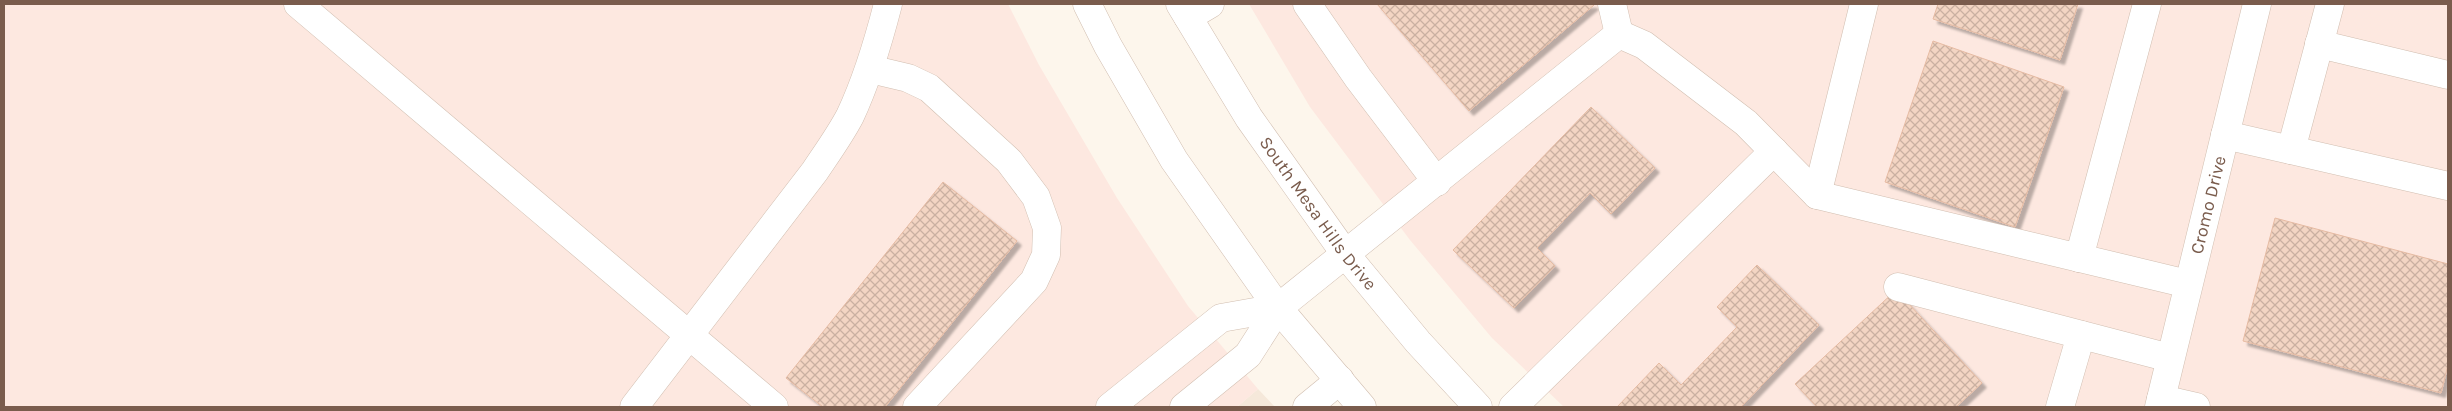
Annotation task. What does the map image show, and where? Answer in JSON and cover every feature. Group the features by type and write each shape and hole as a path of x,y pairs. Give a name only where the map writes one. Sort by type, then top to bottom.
{"street":[{"path":"298,4 689,338 774,407"},
{"path":"634,407 689,338 815,171 849,117 870,69 888,4"},
{"path":"1087,4 1108,46 1174,160 1278,308 1362,407"},
{"path":"1307,4 1358,78 1437,182"},
{"path":"1612,4 1618,34"},
{"path":"1817,195 1864,4"},
{"path":"2079,258 2147,4"},
{"name":"Cromo Drive","path":"2160,403 2257,4"},
{"path":"2291,150 2330,4"},
{"name":"South Mesa Hills Drive","path":"1192,8 1249,118 1346,255 1418,342 1478,407"},
{"path":"1184,407 1248,354 1278,308 1437,182 1618,34"},
{"path":"1618,34 1644,45 1746,123 1817,195 2188,284"},
{"path":"2320,44 2448,75"},
{"path":"870,69 919,81 944,102 1009,161 1036,197 1047,228 1046,255 1034,281 916,407"},
{"path":"2225,135 2448,186"},
{"path":"1512,407 1774,151"},
{"path":"1898,287 2170,358"},
{"path":"1110,407 1221,318 1278,308"},
{"path":"2060,407 2081,335"},
{"path":"1307,407 1340,380"},
{"path":"2160,403 2196,407"}],"shaded area":[{"path":"4,4 1008,4 1039,65 1117,198 1188,306 1258,389 1237,407 4,407"},
{"path":"1249,4 2448,4 2448,407 1564,407 1492,338 1410,240 1310,107"},
{"path":"1258,389 1275,407 1237,407"}],"building":[{"path":"1377,4 1593,4 1594,5 1469,111"},
{"path":"1938,4 2078,4 2060,60 1933,19"},
{"path":"1933,41 2064,87 2015,227 1885,182"},
{"path":"1591,107 1655,168 1611,214 1590,193 1537,248 1555,266 1514,308 1453,250"},
{"path":"943,182 1017,241 885,407 823,407 786,378"},
{"path":"2275,218 2448,264 2448,365 2441,393 2243,341"},
{"path":"1757,265 1819,325 1741,407 1617,407 1659,363 1681,385 1737,327 1717,307"},
{"path":"1896,290 1982,383 1956,407 1817,407 1795,384"}]}
